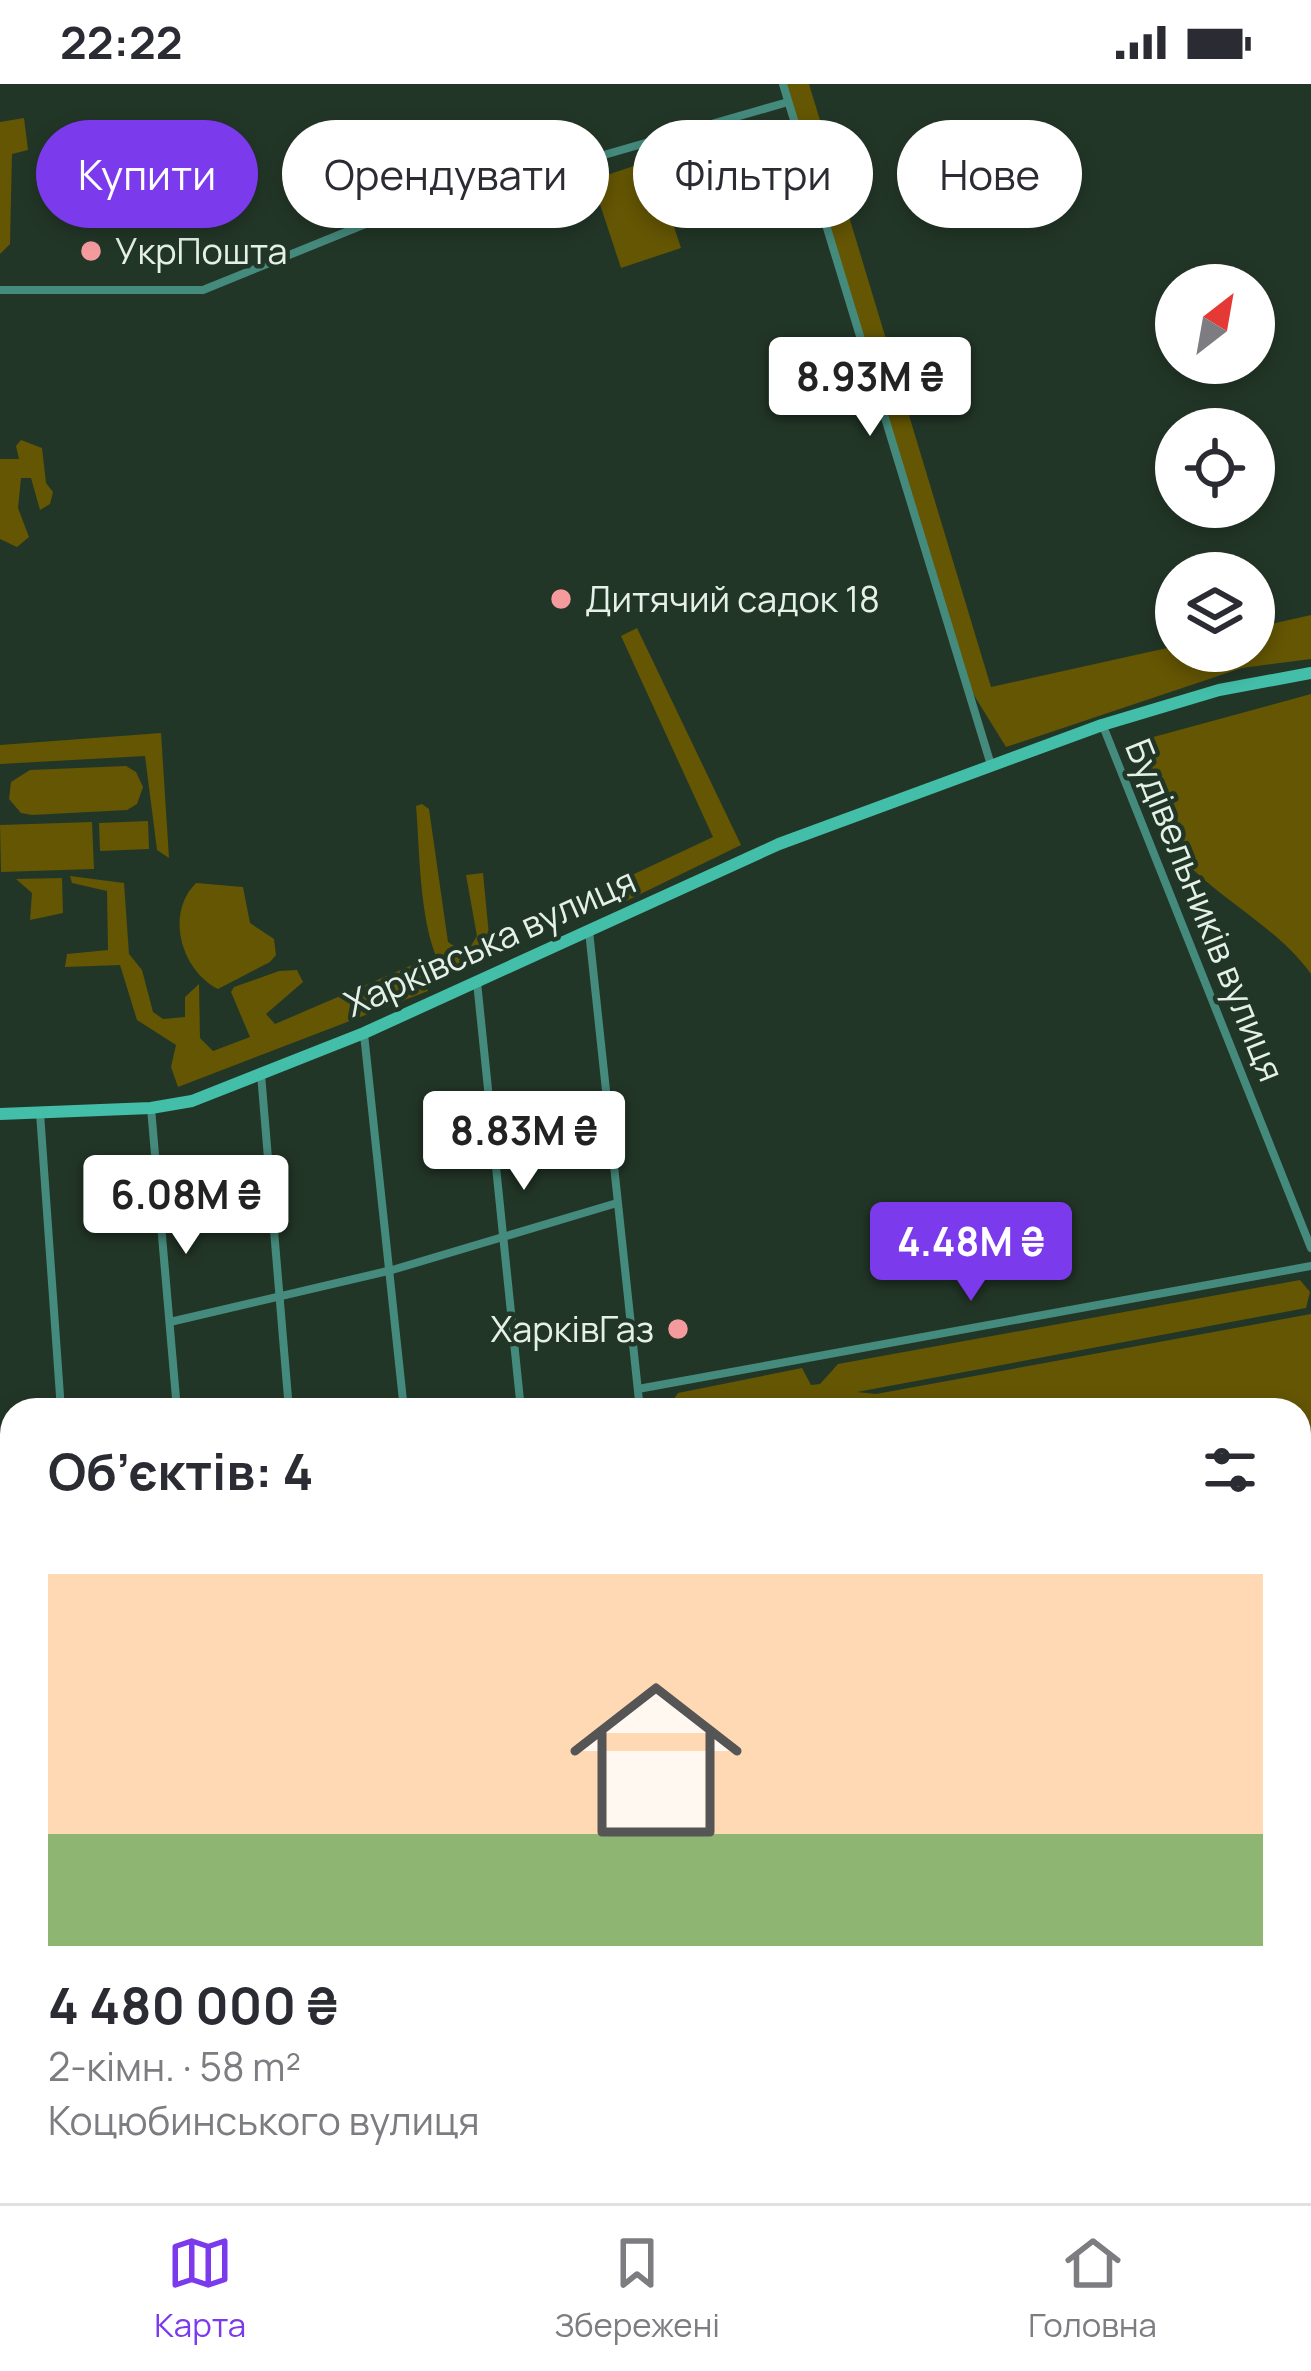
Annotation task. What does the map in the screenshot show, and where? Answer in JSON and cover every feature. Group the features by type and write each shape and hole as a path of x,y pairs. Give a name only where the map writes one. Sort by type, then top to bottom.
{"street":[{"path":"783,84 991,765"},
{"path":"0,290 203,290 368,223 788,102"},
{"name":"Харківська вулиця","path":"0,1114 151,1108 192,1101 364,1033 779,844 1102,725 1219,690 1311,673"},
{"name":"Будівельників вулиця","path":"1102,725 1311,1248"},
{"path":"589,931 617,1203 627,1247 639,1398"},
{"path":"477,981 520,1398"},
{"path":"364,1033 403,1398"},
{"path":"260,1072 288,1398"},
{"path":"151,1108 176,1398"},
{"path":"40,1113 60,1398"},
{"path":"170,1322 392,1270 506,1232 617,1203"},
{"path":"638,1389 1311,1267"}],"shaded area":[{"path":"783,84 809,84 820,120 794,120"},
{"path":"24,118 28,150 12,154 10,244 0,254 0,122"},
{"path":"633,166 633,228 674,228 681,248 621,268 608,228 609,174"},
{"path":"828,228 852,228 991,687 1155,651 1155,672 1230,672 1006,747 972,692"},
{"path":"21,440 42,448 46,483 53,492 50,504 40,510 31,478 21,478 18,508 29,537 17,547 0,539 0,459 19,459 16,446"},
{"path":"1311,615 1311,659 1275,664 1275,623"},
{"path":"637,628 741,845 622,903 615,883 713,837 621,636"},
{"path":"1311,694 1311,974 1276,937 1195,871 1162,832 1152,800 1146,739"},
{"path":"161,733 169,858 157,850 145,756 0,764 0,745"},
{"path":"126,766 136,772 143,787 137,804 127,810 32,815 21,813 9,799 11,782 30,770"},
{"path":"416,806 429,809 448,942 466,954 477,936 466,875 483,873 491,956 448,975 438,961 426,920"},
{"path":"148,821 149,849 100,851 99,823"},
{"path":"92,822 94,869 1,872 0,825"},
{"path":"70,876 124,883 129,954 142,970 153,1012 163,1019 185,1017 185,997 199,984 200,1038 213,1051 250,1037 231,992 234,987 279,971 297,970 303,982 266,1014 275,1024 417,963 428,991 178,1087 171,1067 176,1045 137,1020 120,965 65,967 67,954 108,950 107,891 72,883"},
{"path":"62,878 63,913 30,920 32,893 16,879"},
{"path":"196,883 243,887 250,923 274,939 276,955 270,962 218,989 195,969 182,940 181,910"},
{"path":"1300,1280 1310,1292 1306,1308 857,1392 876,1394 1311,1314 1311,1398 674,1398 678,1393 802,1368 811,1385 820,1384 838,1364"}],"place":[{"name":"УкрПошта","path":"91,251"},
{"name":"Дитячий садок 18","path":"561,599"},
{"name":"ХарківГаз","path":"678,1329"}]}
